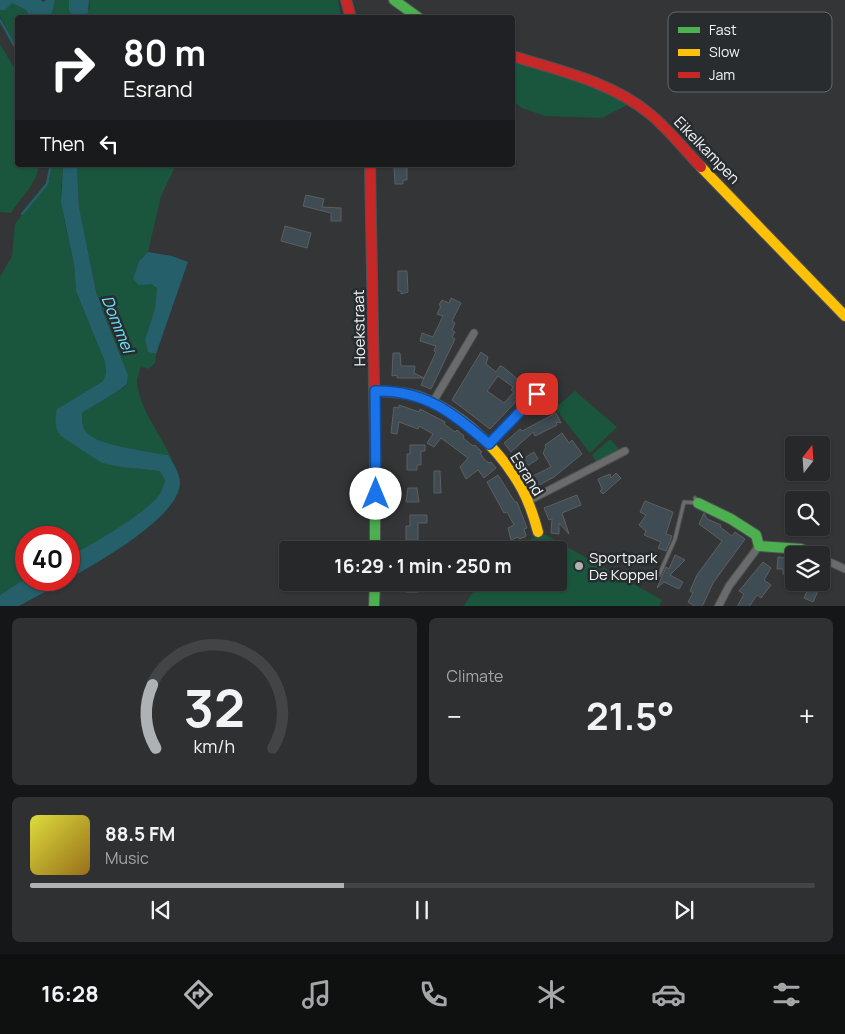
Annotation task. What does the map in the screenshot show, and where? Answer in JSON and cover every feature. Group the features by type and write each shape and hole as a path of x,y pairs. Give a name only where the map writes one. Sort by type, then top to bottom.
{"street":[{"path":"346,0 349,15"},
{"path":"394,0 415,15"},
{"name":"Eikelkampen","path":"515,57 592,82 641,107 657,120 845,316"},
{"name":"Hoekstraat","path":"370,167 375,391 375,541"},
{"path":"433,402 474,332"},
{"name":"Esrand","path":"375,391 402,391 433,402 463,421 489,444 524,491 538,532"},
{"path":"489,444 537,394"},
{"path":"528,501 625,451"},
{"path":"696,500 756,535 759,546"},
{"path":"759,546 785,548"},
{"path":"718,606 729,586 759,546"},
{"path":"830,562 845,569"},
{"path":"374,606 375,591"}],"lane":[{"path":"659,575 675,539 684,502 696,500"}],"green space":[{"path":"55,0 69,0 73,15 54,15 52,13"},
{"path":"89,0 338,0 341,15 84,15 90,8"},
{"path":"12,3 26,10 29,15 15,15 15,44 0,16 0,10 5,10"},
{"path":"0,44 15,70 15,167 39,167 32,184 11,213 0,212"},
{"path":"515,61 598,88 629,104 602,118 545,116 522,108 515,103"},
{"path":"52,167 63,167 61,188 63,214 74,264 76,291 105,362 106,373 103,381 57,409 121,467 160,471 165,481 159,495 142,511 80,550 80,526 15,526 15,585 0,595 0,277 12,256 15,224 50,179"},
{"path":"77,167 175,167 161,196 148,252 139,261 133,279 139,284 151,284 157,288 155,308 145,340 148,352 156,354 155,363 148,369 141,366 137,381 142,402 174,464 168,455 100,441 91,437 84,427 82,413 127,385 128,375 101,307 102,301 97,296 79,207"},
{"path":"575,391 617,427 590,453 555,408"},
{"path":"609,440 618,448 618,452 596,462 592,455"},
{"name":"Sportpark De Koppel","path":"544,534 557,541 525,541"},
{"name":"Sportpark De Koppel","path":"567,547 662,600 659,606 464,606 474,591 567,591"}],"water":[{"path":"0,0 41,0 43,2 55,0 52,13 54,15 29,15 26,10 12,3 5,10 0,10"},
{"path":"69,0 89,0 88,13 84,15 72,15 69,11"},
{"path":"63,167 77,167 79,207 97,296 102,301 101,307 128,375 127,384 82,413 84,427 91,437 100,441 168,455 180,479 176,497 166,511 152,525 116,551 80,572 80,550 142,511 159,495 165,481 160,471 102,463 61,436 57,430 57,409 103,381 106,373 105,362 76,291 74,264 61,203"},
{"path":"148,252 172,256 188,262 156,354 148,352 145,340 155,308 157,288 151,284 139,285 133,279 139,261"},
{"path":"15,585 15,591 47,591 19,606 0,606 0,595"}],"building":[{"path":"394,167 407,167 407,180 403,180 403,184 395,184"},
{"path":"306,195 324,199 322,207 341,208 341,221 331,221 331,213 303,206"},
{"path":"285,226 311,233 307,248 281,241"},
{"path":"398,271 407,271 408,292 401,294 401,291 398,291"},
{"path":"451,298 461,303 452,321 455,323 452,330 455,332 452,337 455,339 431,389 421,385 436,352 434,351 436,346 420,341 422,333 433,337 443,316 437,314 441,306 439,305 442,300 449,303"},
{"path":"481,352 488,357 486,364 496,372 500,366 503,367 526,386 522,390 526,391 490,429 452,400","holes":["498,376 513,387 511,390 514,392 504,403 487,391"]},
{"path":"393,353 400,353 401,366 415,366 414,373 424,378 397,378 397,375 392,376"},
{"path":"399,405 419,412 420,409 445,422 444,424 455,432 457,430 464,436 463,438 473,446 475,445 482,452 480,453 484,459 489,463 491,462 496,468 484,478 478,470 466,479 460,467 468,458 441,438 434,447 427,443 433,434 419,426 418,429 399,422 397,434 391,433 394,407 399,408"},
{"path":"556,413 561,423 556,422 557,425 535,436 533,432 511,452 504,443 520,429 522,431"},
{"path":"562,433 569,443 572,440 582,454 554,477 534,488 529,478 551,467 543,453 545,445"},
{"path":"410,445 425,445 425,451 421,451 421,465 417,465 417,470 407,470 407,454 410,454"},
{"path":"534,452 538,459 523,469 518,462"},
{"path":"434,471 440,471 441,493 434,493"},
{"path":"616,473 621,478 603,494 600,491 602,489 598,479 610,474 611,478"},
{"path":"498,475 515,502 517,502 527,528 524,529 525,537 511,540 508,528 514,525 507,512 504,513 487,482"},
{"path":"408,488 417,488 419,502 406,502"},
{"path":"577,495 581,505 562,513 569,534 559,523 559,534 551,533 552,519 549,520 544,508"},
{"path":"645,501 673,512 666,534 672,536 666,551 658,548 661,542 644,535 646,531 639,525 646,515 640,512"},
{"path":"704,513 707,519 721,525 720,527 732,536 735,532 745,539 713,583 702,606 694,606 688,602 693,593 690,591 697,575 722,541 699,524"},
{"path":"410,515 427,515 427,523 418,523 418,540 406,540 406,526 410,526"},
{"path":"675,555 685,560 670,575 683,582 679,589 664,582 657,588 666,567 669,569"},
{"path":"778,557 785,558 785,574 783,574 783,569 777,569"},
{"path":"763,562 771,568 764,580 771,585 761,598 757,595 750,606 738,606 744,594 739,591"},
{"path":"807,591 818,591 813,602 804,598"}],"waterway":[{"path":"0,20 15,47"},
{"path":"22,214 47,184 51,167"}],"traffic: fast":[{"path":"394,0 415,15"},
{"path":"375,438 375,541"},
{"path":"698,503 731,519 756,535 759,546 785,548"},
{"path":"374,606 375,591"}],"traffic: slow":[{"path":"701,167 845,316"},
{"path":"375,391 417,396 448,411 477,433 513,474 527,499 538,532"}],"traffic: jam":[{"path":"346,0 350,15"},
{"path":"515,57 584,78 619,93 650,114 701,167"},
{"path":"370,167 375,438"}],"place":[{"name":"Sportpark De Koppel","path":"579,566"}],"route":[{"path":"376,494 375,391 402,391 433,402 457,417 489,444 537,394"}],"water label":[{"name":"Dommel","path":"118,324"}]}
